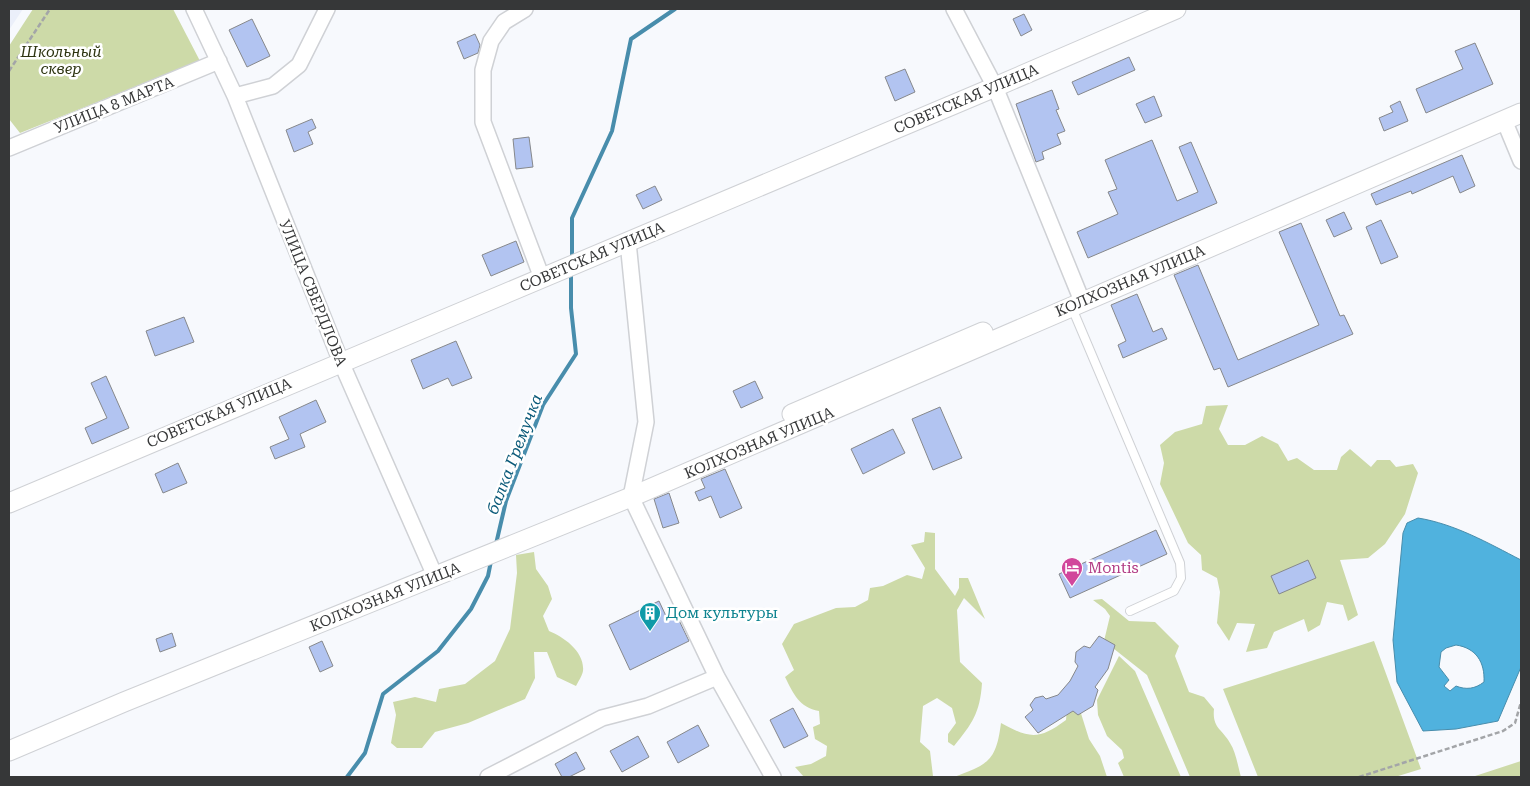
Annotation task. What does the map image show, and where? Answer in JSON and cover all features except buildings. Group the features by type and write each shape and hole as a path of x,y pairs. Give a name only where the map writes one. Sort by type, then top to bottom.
{"street":[{"name":"УЛИЦА СВЕРДЛОВА","path":"194,9 236,96 341,362 435,576"},
{"path":"236,96 274,86 298,64 327,9"},
{"path":"525,9 504,22 490,41 484,70 483,122 542,278"},
{"path":"954,9 996,87 1077,300"},
{"name":"СОВЕТСКАЯ УЛИЦА","path":"9,503 996,87 1176,9"},
{"name":"УЛИЦА 8 МАРТА","path":"9,148 219,61"},
{"name":"КОЛХОЗНАЯ УЛИЦА","path":"9,751 485,556 632,492 934,368 1077,300 1521,100"},
{"name":"КОЛХОЗНАЯ УЛИЦА","path":"1077,300 1521,113"},
{"path":"1504,120 1521,161"},
{"path":"628,242 646,422 632,492 717,677 773,777"},
{"path":"488,777 602,718 648,706 717,677"}],"lane":[{"path":"1077,300 1180,563 1181,578 1174,591 1130,611"}],"path":[{"path":"9,71 50,9"},
{"path":"1358,777 1503,731 1515,723 1521,702"}],"shaded area":[{"path":"9,9 23,9 9,30"}],"green space":[{"name":"Школьный сквер","path":"33,9 173,9 200,61 20,133 9,119 9,46"},
{"path":"1228,405 1219,429 1228,445 1245,445 1262,436 1278,444 1288,461 1297,458 1314,470 1337,470 1341,457 1350,449 1371,467 1377,460 1390,460 1396,467 1413,464 1418,473 1405,514 1385,544 1368,558 1340,560 1358,615 1348,621 1343,605 1327,602 1320,625 1308,632 1304,619 1274,632 1267,648 1246,652 1255,624 1237,623 1229,641 1217,623 1220,592 1217,578 1202,570 1201,555 1188,543 1160,484 1164,463 1160,445 1175,432 1202,424 1206,406"},
{"path":"925,532 935,533 935,569 955,596 959,588 959,578 968,578 985,619 964,598 957,610 960,662 982,683 974,718 954,746 948,742 948,734 956,723 952,708 937,698 923,706 920,742 930,751 933,776 936,777 804,777 795,767 811,764 826,756 827,746 815,739 813,727 820,724 819,711 807,707 794,695 785,677 794,670 782,644 794,624 836,608 855,607 868,600 870,588 883,586 907,575 922,579 925,568 911,545 924,542"},
{"path":"534,552 536,569 548,586 552,599 543,616 549,631 567,641 577,652 583,664 583,671 576,686 557,677 547,652 534,652 535,678 525,699 468,723 435,732 422,748 397,748 391,743 396,715 393,702 415,697 436,702 439,689 465,684 495,661 510,629 517,573 516,555"},
{"path":"1102,599 1129,621 1155,622 1179,646 1175,656 1189,692 1204,697 1214,709 1216,724 1232,747 1241,777 1190,777 1147,675 1104,641 1110,616 1105,609 1093,600"},
{"path":"1374,641 1421,769 1395,777 1258,777 1223,689"},
{"path":"1119,656 1135,671 1181,777 1124,777 1118,763 1124,758 1122,750 1107,736 1098,715 1097,700"},
{"path":"1079,707 1089,739 1100,756 1107,777 954,777 975,769 988,760 996,746 1001,723 1027,734 1041,734 1057,727 1066,720 1067,710"},
{"path":"1521,761 1521,777 1472,777"}],"water":[{"path":"1418,518 1445,525 1471,535 1521,560 1521,667 1498,721 1456,729 1423,731 1397,682 1393,640 1403,533 1407,523","holes":["1456,645 1469,649 1478,657 1483,668 1484,682 1470,688 1456,686 1450,691 1444,686 1449,680 1439,667 1441,652 1446,648"]}],"waterway":[{"name":"балка Гремучка","path":"572,260 572,218 612,131 631,39 675,9"},
{"name":"балка Гремучка","path":"496,544 506,501 543,405 576,354 571,308 571,272"},
{"name":"балка Гремучка","path":"347,777 365,753 383,694 438,651 471,609 488,576 491,561"}],"place":[{"name":"Montis","path":"1072,587"},
{"name":"Дом культуры","path":"650,632"}]}
